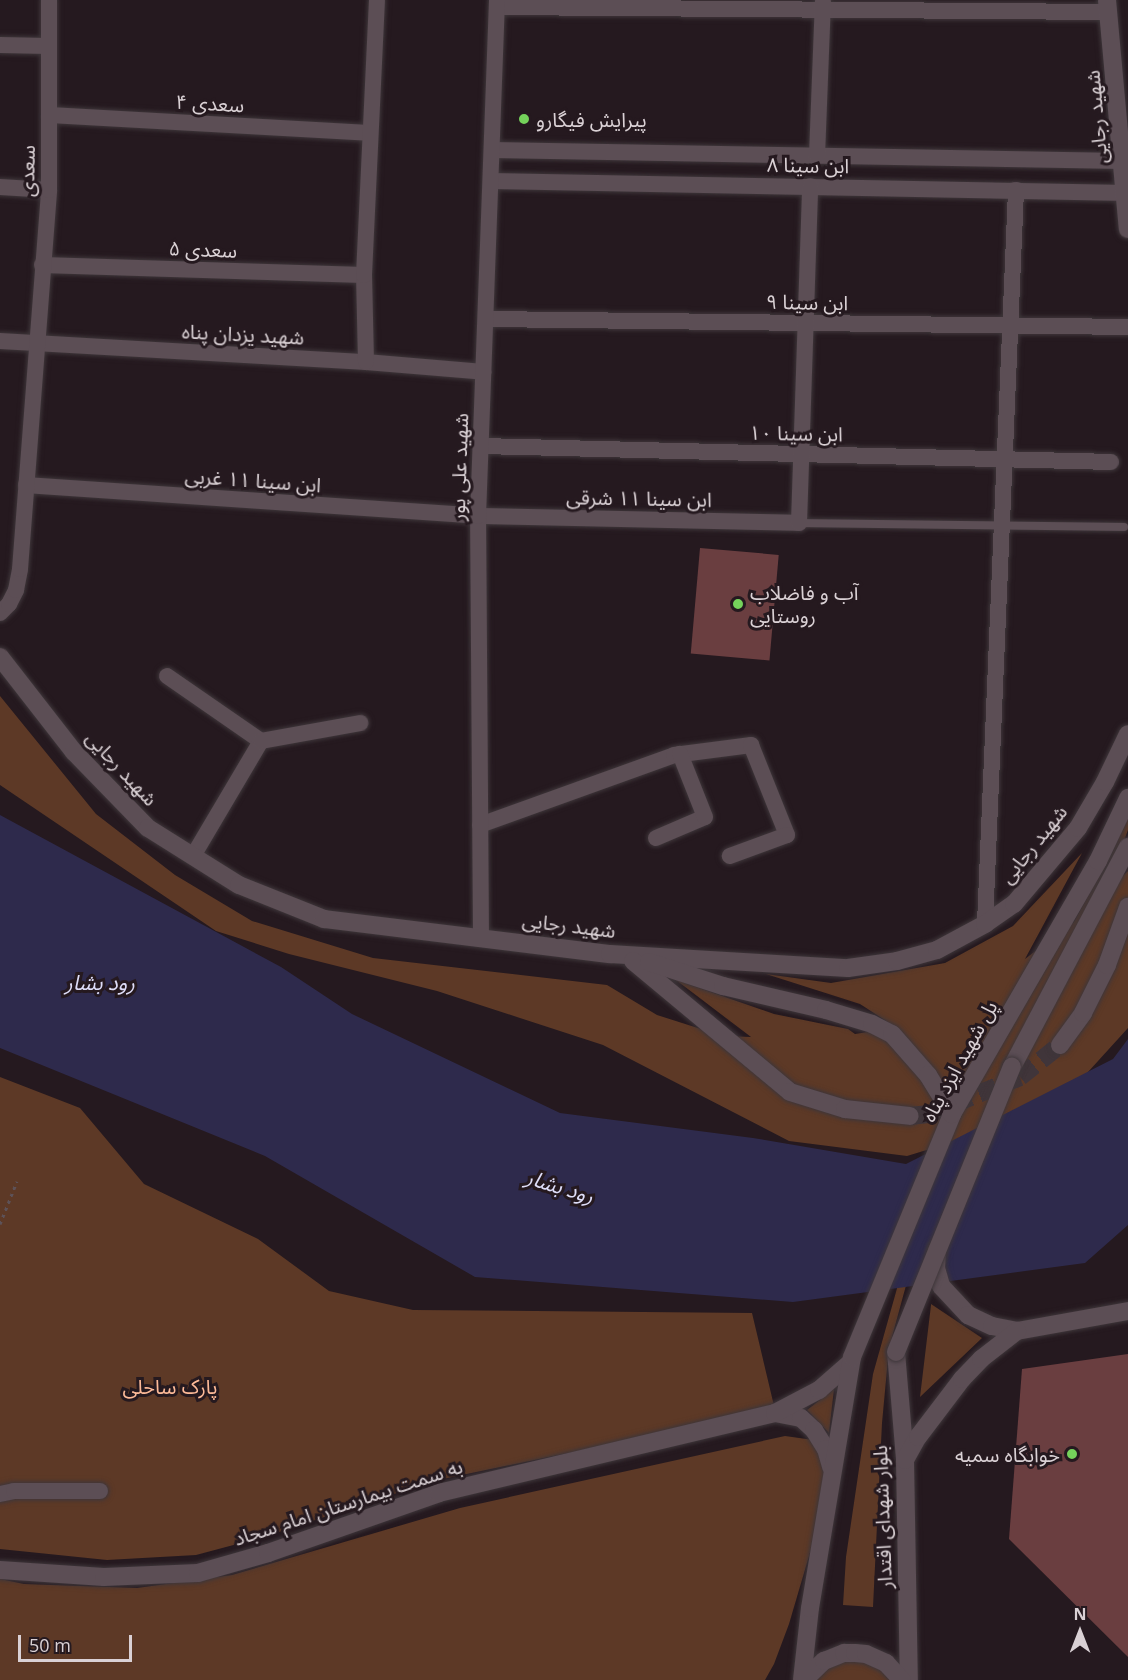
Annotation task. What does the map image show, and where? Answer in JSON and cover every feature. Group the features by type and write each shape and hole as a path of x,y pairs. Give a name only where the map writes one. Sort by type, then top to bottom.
{"street":[{"name":"سعدی","path":"0,613 9,604 16,590 26,485 49,190 49,0"},
{"path":"366,362 364,275 377,0"},
{"path":"497,3 1108,6"},
{"name":"شهید علی پور","path":"481,936 478,516 497,3"},
{"path":"817,156 823,5"},
{"name":"شهید رجایی","path":"1108,6 1128,229"},
{"path":"0,45 48,46"},
{"name":"سعدی ۴","path":"49,115 369,133"},
{"name":"ابن سینا ۸","path":"492,150 1123,161"},
{"name":"ابن سینا ۸","path":"491,181 1126,193"},
{"path":"800,523 810,186"},
{"path":"0,187 49,190"},
{"path":"985,924 1016,190"},
{"name":"سعدی ۵","path":"42,265 364,275"},
{"name":"ابن سینا ۹","path":"486,320 1128,327"},
{"name":"شهید یزدان پناه","path":"0,341 366,362 484,372"},
{"name":"ابن سینا ۱۰","path":"481,446 1111,462"},
{"name":"ابن سینا ۱۱ غربی","path":"26,485 478,516"},
{"name":"ابن سینا ۱۱ شرقی","path":"478,516 800,523"},
{"name":"شهید رجایی","path":"0,657 91,769 148,828 239,885 324,919 624,954 848,968 897,961 937,950 985,924 1014,904 1078,828 1106,782 1128,734"},
{"path":"167,676 261,741 360,723"},
{"path":"193,856 261,741"},
{"path":"480,825 680,754 751,745 787,835 730,856"},
{"path":"656,838 705,817 680,754"},
{"name":"پل شهید ایزد پناه","path":"851,1360 950,1119 1098,861 1128,798"},
{"path":"1128,846 1012,1067 937,1250 936,1268 941,1286 968,1315 992,1326 1017,1331 1128,1311"},
{"path":"1060,1044 1083,1013 1107,964 1128,908"},
{"path":"624,954 723,986 826,1010 872,1024 892,1034 928,1075 950,1119"},
{"path":"624,954 790,1092 845,1109 910,1116"},
{"name":"بلوار شهدای اقتدار","path":"909,1680 905,1460 896,1352 937,1250"},
{"path":"905,1460 918,1437 962,1379 981,1359 1017,1331"},
{"path":"775,1413 819,1390 851,1360"},
{"path":"803,1680 810,1608 851,1360"},
{"path":"775,1413 801,1418 814,1430 826,1449 831,1471"},
{"name":"به سمت بیمارستان امام سجاد","path":"0,1570 104,1577 198,1573 268,1553 439,1493 775,1413"},
{"path":"0,1494 14,1491 100,1491"},
{"path":"803,1680 824,1661 844,1653 866,1654 886,1663 902,1680"}],"lane":[{"path":"800,523 1124,527"}],"path":[{"path":"0,1224 17,1181"}],"green space":[{"path":"0,696 96,814 175,875 252,921 373,958 607,985 657,1015 723,1036 751,1037 676,980 774,1014 848,1029 855,1034 887,1029 894,1026 860,1004 766,974 831,983 945,963 1013,926 1082,853 1025,959 1074,922 1114,849 1128,817 1128,830 1120,851 1090,907 1128,871 1128,1028 911,1267 889,1348 882,1423 873,1607 843,1605 846,1557 873,1374 903,1267 943,1145 907,1156 789,1141 603,1045 437,991 289,954 216,931 0,785"},
{"name":"پارک ساحلی","path":"0,1077 80,1108 144,1184 258,1239 329,1291 413,1310 752,1313 775,1410 433,1481 267,1536 196,1555 107,1560 0,1549"},
{"path":"931,1305 982,1338 920,1397"},
{"path":"834,1389 829,1433 807,1410"},
{"path":"785,1436 842,1444 789,1624 774,1664 765,1680 0,1680 0,1579 24,1584 137,1588 232,1575 460,1508"},
{"path":"849,1660 866,1662 881,1668 893,1680 814,1680 833,1664"}],"water":[{"name":"رود بشار","path":"0,815 281,967 352,1014 560,1113 753,1138 906,1164 1113,1059 1128,1039 1128,1225 1085,1263 793,1302 475,1277 265,1156 0,1048"}],"building":[{"name":"آب و فاضلاب روستایی","path":"700,548 779,555 769,660 691,654"},
{"name":"خوابگاه سمیه","path":"1128,1354 1128,1657 1009,1539 1022,1369"}],"tunnel":[{"path":"910,1116 929,1114 1020,1077 1060,1045"}],"place":[{"name":"پیرایش فیگارو","path":"524,119"},
{"name":"آب و فاضلاب روستایی","path":"738,604"},
{"name":"خوابگاه سمیه","path":"1072,1454"}]}
